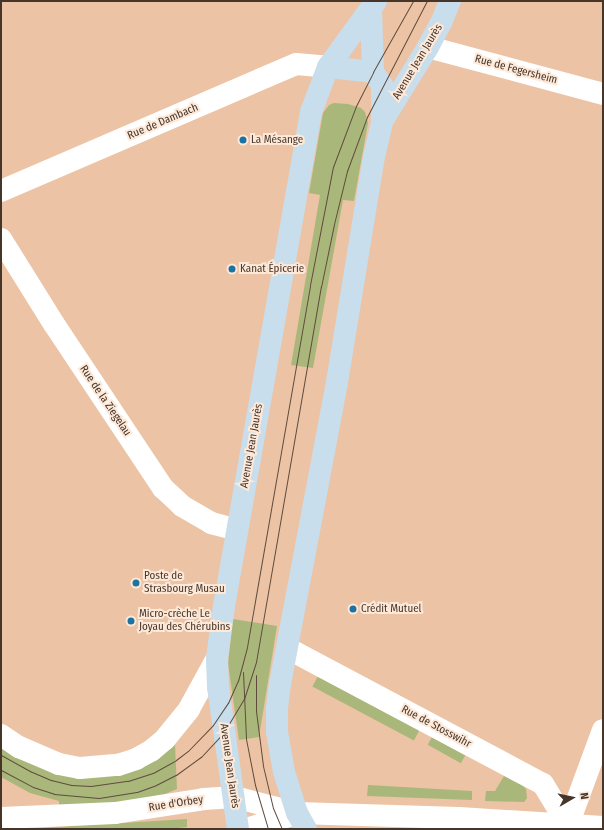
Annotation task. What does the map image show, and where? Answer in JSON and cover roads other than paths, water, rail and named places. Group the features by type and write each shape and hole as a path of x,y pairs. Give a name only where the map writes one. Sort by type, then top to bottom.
{"main road":[{"name":"Avenue Jean Jaurès","path":"382,121 428,46 441,23 450,1"},
{"name":"Avenue Jean Jaurès","path":"238,829 218,687 217,658 237,530 311,112 328,67 371,3"},
{"name":"Avenue Jean Jaurès","path":"302,821 284,772 278,732 280,684 337,382 374,157 382,121 382,85 373,72 371,3"},
{"path":"328,67 373,72"}],"street":[{"name":"Rue de Fegersheim","path":"428,46 603,94"},
{"name":"Rue de Dambach","path":"1,191 296,64 328,67"},
{"name":"Rue de la Ziegelau","path":"1,239 54,324 163,488 182,506 211,523 237,530"},
{"name":"Rue de Stosswihr","path":"287,648 543,784 568,825"},
{"path":"1,735 18,746 59,764 80,768 118,765 152,750 165,739 184,715 204,684 217,658"},
{"path":"568,825 603,730"},
{"name":"Rue d'Orbey","path":"1,818 115,813 204,799 234,797 302,821"},
{"path":"246,829 302,821 459,818 603,827"}],"tram line":[{"path":"1,755 32,772 51,780 71,785 91,786 128,781 153,773 176,760 188,751 213,725 228,703 238,681 247,647 310,285 333,167 356,106 373,72 413,1"},
{"path":"1,770 33,787 54,794 99,798 137,792 176,775 201,757 224,732 244,699 256,662 321,287 347,171 367,117 427,1"},
{"path":"243,672 246,739 255,785 268,829"},
{"path":"256,675 256,711 263,766 273,808 282,829"}],"place":[{"name":"La Mésange","path":"243,140"},
{"name":"Kanat Épicerie","path":"232,269"},
{"name":"Poste de Strasbourg Musau","path":"136,583"},
{"name":"Crédit Mutuel","path":"353,609"},
{"name":"Micro-crèche Le Joyau des Chérubins","path":"131,621"}]}
